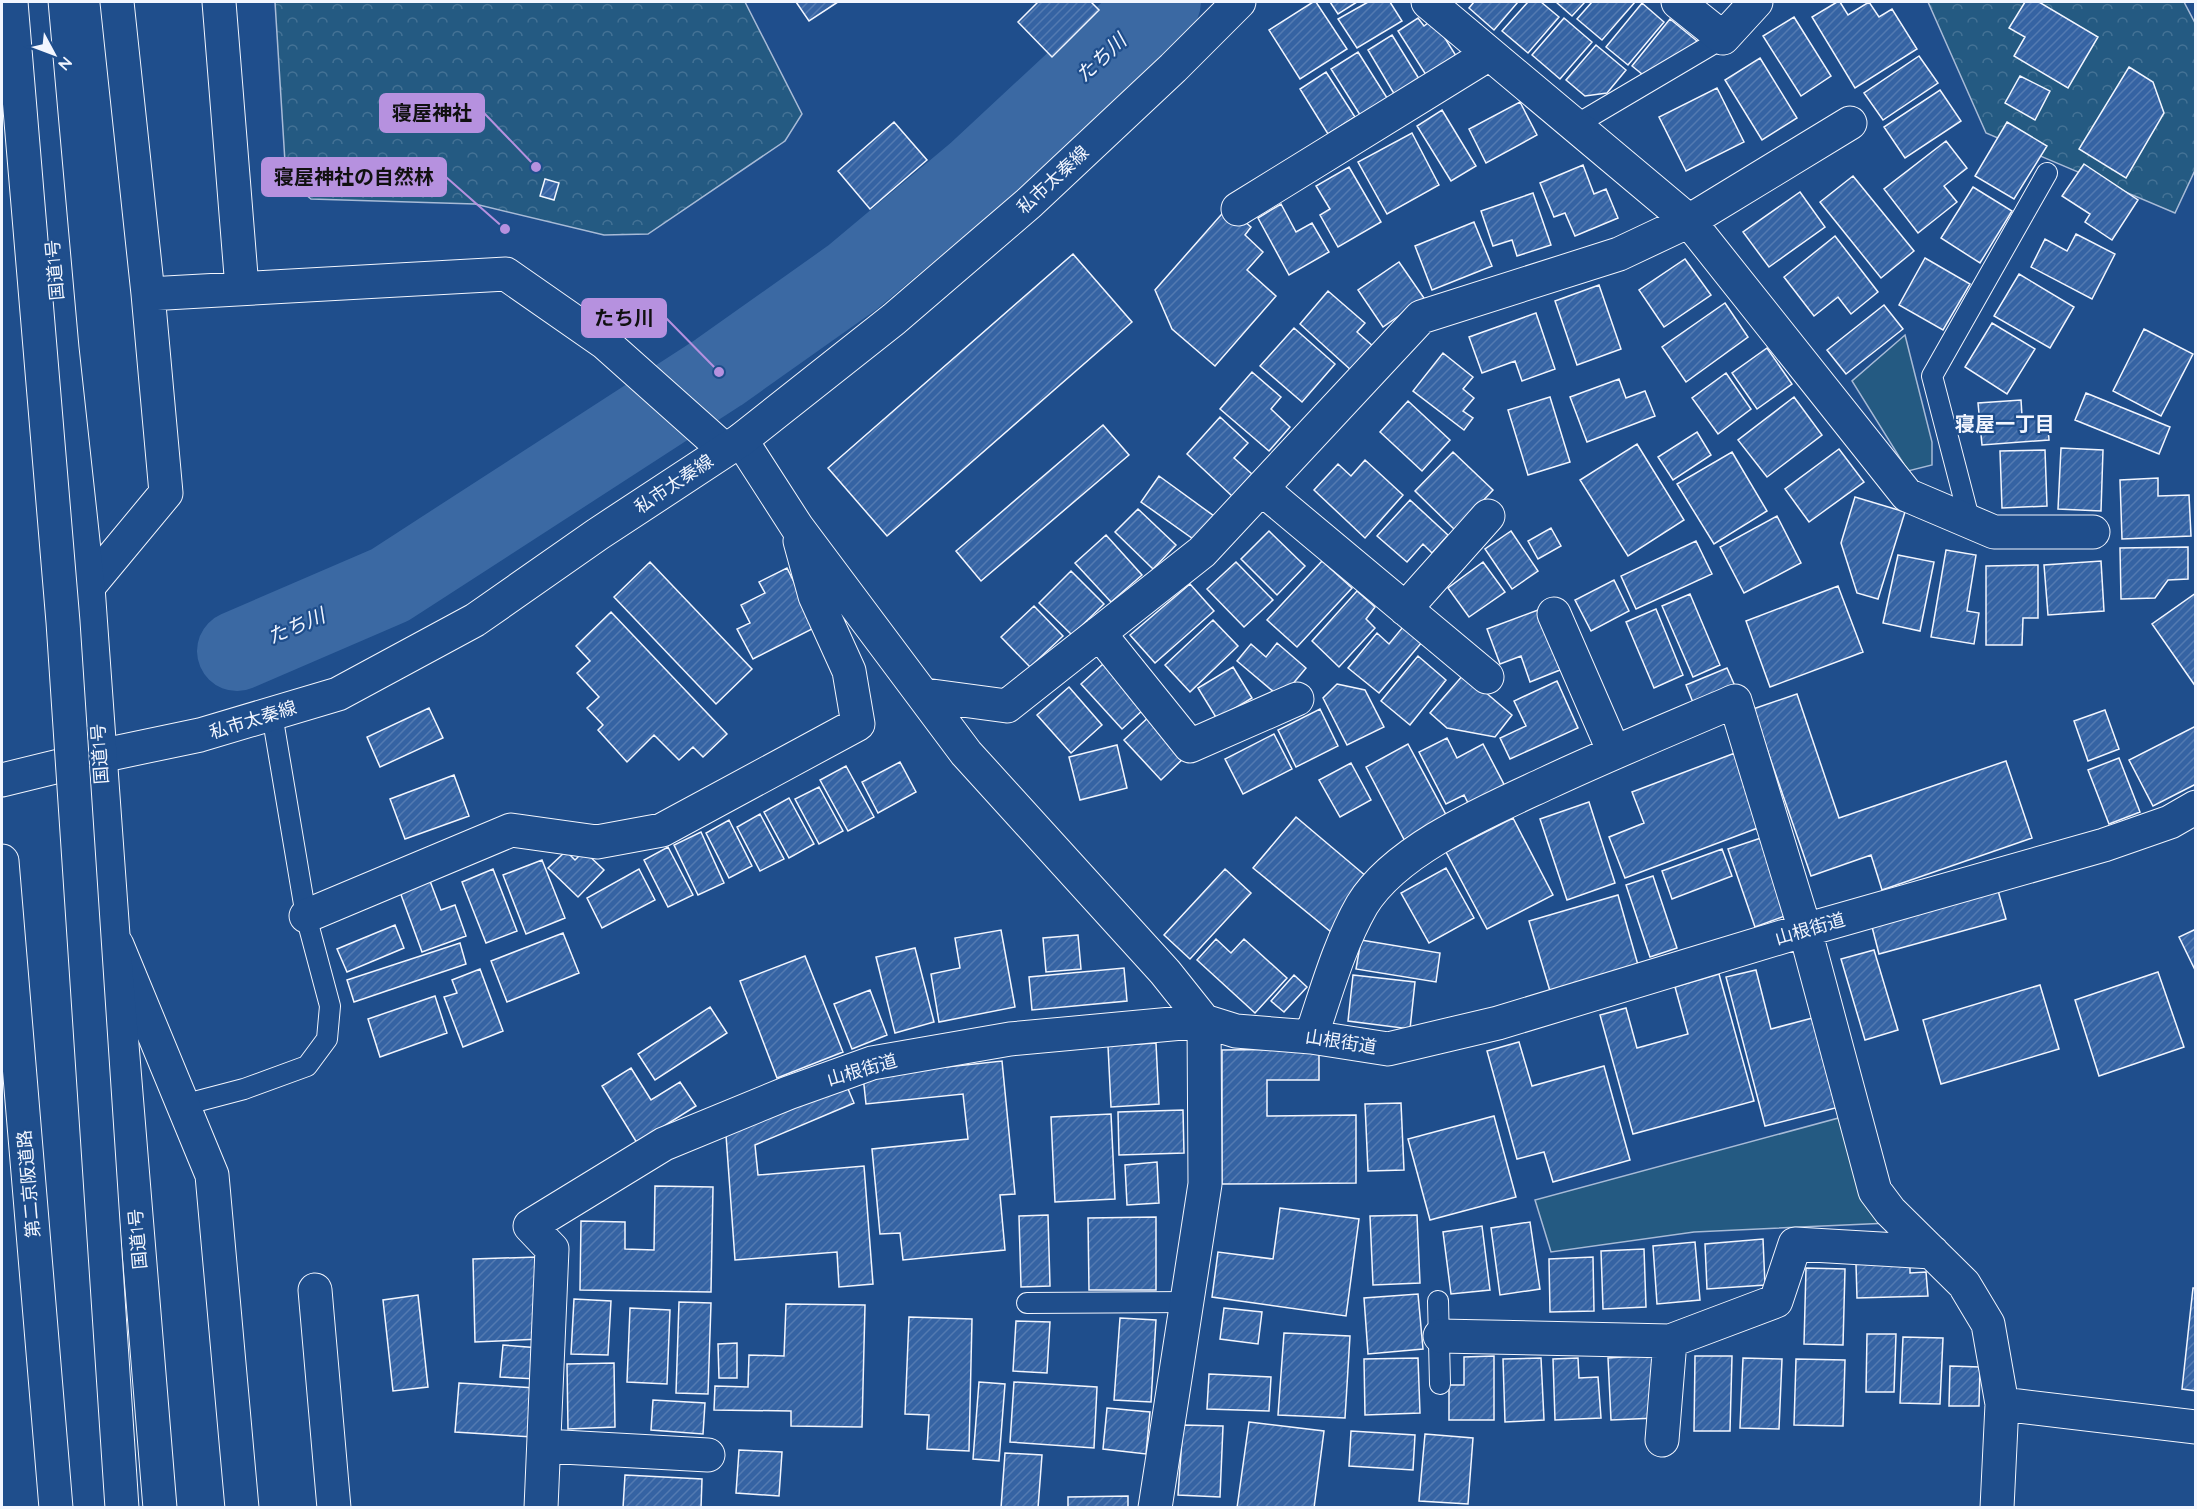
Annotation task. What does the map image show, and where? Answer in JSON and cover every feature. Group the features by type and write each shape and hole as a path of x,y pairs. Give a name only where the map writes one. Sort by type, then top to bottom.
{"main road":[{"path":"11,2 63,622 122,1508"},
{"name":"国道1号","path":"31,2 61,336 88,587 113,935 160,1508"},
{"path":"88,587 166,493 148,294 117,2"},
{"path":"219,2 242,288"},
{"name":"私市太秦線","path":"2,780 200,735 338,694 475,620 733,445 894,319 1029,203 1173,68 1239,2"},
{"path":"1428,2 1689,221 1907,495 1994,531 2092,532"},
{"path":"1678,2 1723,38 1756,2"},
{"path":"1238,209 1489,54"},
{"path":"925,695 1007,706 1202,552 1421,317 1619,254 1689,221 1850,123"},
{"path":"148,294 506,274 605,343 733,445 925,695 966,753 1165,972 1204,1021 1205,1184 1155,1508"},
{"path":"1262,489 1487,677"},
{"path":"1405,609 1488,516"},
{"path":"306,916 511,830 597,842 662,830 858,724 849,671 815,596 796,527"},
{"path":"1554,614 1614,752"},
{"path":"1099,633 1190,746 1297,699"},
{"path":"1311,1037 1339,956 1363,904 1394,867 1466,821 1614,752 1735,701 1805,930 1875,1191 1890,1211 1964,1284 1988,1324 2002,1404 1997,1508"},
{"name":"山根街道","path":"544,1446 552,1249 530,1226 664,1144 788,1093 872,1063 1010,1039 1204,1021 1236,1031 1311,1037 1388,1049 1498,1023 1805,930 2104,845 2170,822 2196,807"},
{"name":"第二京阪道路","path":"2,861 56,1508"},
{"path":"113,935 212,1175 242,1508"},
{"path":"1440,1336 1670,1341 1776,1301 1795,1244 1932,1252"},
{"path":"315,1290 334,1508"},
{"path":"1662,1440 1670,1341"},
{"path":"2002,1404 2196,1427"},
{"path":"541,1508 544,1446 708,1455"}],"lane":[{"path":"1575,126 1723,38"},
{"path":"1970,522 1932,376 2047,173"},
{"path":"183,1105 244,1089 307,1066 327,1039 330,1006 306,916 272,714"},
{"path":"1438,1301 1440,1384"},
{"path":"1027,1303 1188,1302"}],"green space":[{"path":"275,2 745,2 802,114 785,141 648,234 604,235 475,204 311,199 286,178"},
{"path":"1928,2 2184,2 2195,23 2196,168 2175,213 1986,133"},
{"path":"1905,335 1932,442 1932,465 1908,471 1852,381"},
{"path":"1846,1116 1889,1223 1694,1232 1551,1252 1535,1200"}],"building":[{"path":"796,2 838,2 809,21"},
{"path":"1038,2 1091,2 1099,10 1052,57 1018,22"},
{"path":"1316,2 1347,49 1300,79 1269,30"},
{"path":"1330,2 1357,2 1338,14"},
{"path":"1368,2 1390,2 1402,21 1357,48 1338,19"},
{"path":"1474,2 1518,2 1494,30 1469,8"},
{"path":"1528,2 1541,2 1559,17 1528,53 1502,31"},
{"path":"1556,2 1585,2 1572,16"},
{"path":"1592,2 1635,2 1602,40 1577,19"},
{"path":"1840,2 1848,15 1869,2 1879,17 1892,9 1917,49 1855,88 1812,17"},
{"path":"2025,2 2039,2 2098,37 2068,88 2014,56 2025,37 2009,28"},
{"path":"1642,3 1664,22 1628,65 1606,47"},
{"path":"1794,17 1831,76 1801,96 1763,36"},
{"path":"1418,18 1424,26 1433,19 1458,59 1428,78 1398,31"},
{"path":"1564,18 1592,42 1560,79 1532,55"},
{"path":"1670,19 1697,41 1685,56 1647,78 1632,66"},
{"path":"1392,35 1421,82 1396,97 1368,50"},
{"path":"1596,45 1626,70 1607,93 1585,96 1566,80"},
{"path":"1358,52 1389,101 1362,118 1331,69"},
{"path":"1919,56 1938,83 1883,120 1864,93"},
{"path":"1760,58 1797,118 1762,140 1725,80"},
{"path":"2129,67 2153,82 2164,113 2126,178 2079,149"},
{"path":"1326,72 1355,117 1328,134 1300,89"},
{"path":"2020,76 2050,91 2035,120 2005,103"},
{"path":"1717,88 1744,142 1686,171 1659,117"},
{"path":"1940,90 1961,121 1905,158 1884,127"},
{"path":"1520,102 1537,135 1486,163 1469,129"},
{"path":"1442,110 1476,166 1451,181 1417,126"},
{"path":"894,122 927,160 870,209 838,171"},
{"path":"2007,122 2047,146 2014,199 1975,176"},
{"path":"1412,133 1439,185 1387,214 1358,162"},
{"path":"1946,141 1967,168 1944,186 1957,202 1918,233 1884,189"},
{"path":"2084,164 2138,200 2112,240 2085,222 2090,214 2062,196"},
{"path":"1583,165 1594,194 1606,189 1618,218 1575,236 1565,213 1554,217 1540,183"},
{"path":"1349,167 1381,222 1338,247 1320,215 1330,209 1316,186"},
{"path":"1853,176 1914,251 1881,278 1820,202"},
{"path":"545,179 559,183 554,200 540,196"},
{"path":"1973,187 2012,211 1980,263 1941,238"},
{"path":"1800,192 1825,227 1769,267 1743,232"},
{"path":"1533,193 1551,245 1517,256 1512,240 1493,246 1481,211"},
{"path":"1281,204 1296,232 1312,223 1329,252 1289,275 1258,218"},
{"path":"1228,207 1251,227 1245,235 1263,252 1247,270 1276,296 1215,366 1172,329 1155,290"},
{"path":"1474,222 1492,266 1432,290 1415,246"},
{"path":"2076,234 2115,254 2092,299 2031,267 2045,239 2067,251"},
{"path":"1835,236 1878,292 1851,314 1838,297 1814,316 1784,277"},
{"path":"1073,254 1132,322 887,536 828,468"},
{"path":"1925,258 1970,284 1943,330 1899,305"},
{"path":"1685,259 1711,295 1664,327 1639,290"},
{"path":"1399,262 1424,298 1383,327 1358,290"},
{"path":"2019,274 2074,307 2050,348 1994,316"},
{"path":"1599,285 1621,349 1577,365 1555,301"},
{"path":"1328,291 1365,323 1357,332 1374,347 1352,371 1300,324"},
{"path":"1725,303 1748,337 1686,382 1662,347"},
{"path":"1884,305 1903,329 1846,374 1827,350"},
{"path":"1536,313 1555,369 1522,381 1515,361 1482,373 1469,337"},
{"path":"1992,323 2035,349 2007,394 1965,367"},
{"path":"1294,328 1335,364 1302,402 1260,366"},
{"path":"2144,329 2193,354 2161,416 2113,391"},
{"path":"1767,348 1792,384 1757,409 1732,373"},
{"path":"1443,353 1473,377 1463,389 1474,398 1463,411 1473,418 1464,430 1413,391"},
{"path":"1252,372 1281,397 1271,409 1290,427 1269,451 1220,409"},
{"path":"1726,373 1751,409 1718,434 1692,398"},
{"path":"1619,379 1626,398 1645,391 1655,416 1587,442 1570,397"},
{"path":"2086,393 2170,427 2159,454 2075,420"},
{"path":"1550,397 1570,462 1528,475 1508,410"},
{"path":"1794,397 1822,435 1767,477 1738,440"},
{"path":"2021,400 2022,416 2047,414 2049,440 1982,445 1978,403"},
{"path":"1408,401 1450,440 1422,471 1380,432"},
{"path":"1220,417 1248,443 1234,458 1252,474 1232,496 1187,454"},
{"path":"1103,425 1129,455 981,581 956,551"},
{"path":"1697,432 1711,455 1673,480 1658,457"},
{"path":"1637,444 1684,520 1628,556 1580,480"},
{"path":"2061,448 2103,450 2101,511 2058,509"},
{"path":"1839,449 1864,482 1809,522 1785,489"},
{"path":"2045,450 2047,506 2002,508 2000,451"},
{"path":"1453,452 1493,490 1455,530 1415,491"},
{"path":"1732,452 1767,511 1714,544 1677,484"},
{"path":"1365,460 1403,495 1365,538 1314,490 1338,464 1351,476"},
{"path":"1159,476 1214,516 1196,541 1141,502"},
{"path":"2158,478 2158,496 2189,495 2191,536 2122,539 2120,480"},
{"path":"1855,497 1905,512 1878,599 1857,593 1841,543"},
{"path":"1410,500 1448,535 1432,553 1423,544 1407,562 1377,536"},
{"path":"1138,509 1176,545 1153,569 1115,532"},
{"path":"1777,516 1801,563 1744,593 1720,547"},
{"path":"1551,528 1561,546 1538,559 1528,541"},
{"path":"1269,531 1305,566 1277,595 1241,559"},
{"path":"1511,531 1538,571 1512,589 1485,549"},
{"path":"1106,535 1142,575 1111,602 1075,563"},
{"path":"1696,541 1712,574 1636,609 1621,576"},
{"path":"2188,547 2188,579 2168,580 2155,598 2121,599 2120,548"},
{"path":"1946,550 1976,555 1967,611 1979,613 1974,644 1931,637"},
{"path":"1898,555 1934,562 1920,631 1883,623"},
{"path":"1322,561 1352,588 1297,647 1267,620"},
{"path":"2101,561 2104,611 2048,615 2044,565"},
{"path":"650,562 752,669 716,704 614,597"},
{"path":"1236,562 1273,600 1244,627 1207,589"},
{"path":"1483,562 1505,592 1469,617 1448,588"},
{"path":"2038,565 2038,618 2023,618 2022,645 1986,645 1986,566"},
{"path":"787,568 816,627 753,659 737,629 750,623 741,605 765,593 759,582"},
{"path":"1071,571 1104,604 1072,635 1039,603"},
{"path":"1614,580 1629,611 1591,631 1575,600"},
{"path":"1190,584 1214,611 1155,663 1130,635"},
{"path":"1838,586 1863,652 1770,687 1746,621"},
{"path":"1357,591 1375,607 1366,619 1375,628 1339,667 1312,641"},
{"path":"2196,593 2196,687 2152,624"},
{"path":"1690,594 1720,665 1693,677 1662,606"},
{"path":"1034,606 1063,636 1030,667 1001,637"},
{"path":"1656,609 1683,675 1654,688 1626,622"},
{"path":"1538,610 1560,670 1530,682 1521,656 1500,664 1487,629"},
{"path":"611,612 727,734 703,757 693,747 679,760 654,735 627,762 598,730 603,725 587,708 599,697 577,673 590,661 576,646"},
{"path":"1213,620 1238,646 1190,692 1165,665"},
{"path":"1403,627 1422,642 1379,693 1348,668 1377,633 1389,644"},
{"path":"1277,643 1306,668 1281,698 1237,661 1251,644 1266,657"},
{"path":"1418,656 1446,680 1410,725 1381,701"},
{"path":"1103,664 1144,709 1122,729 1081,684"},
{"path":"1233,667 1252,698 1217,719 1198,688"},
{"path":"1727,668 1738,693 1696,710 1686,685"},
{"path":"1464,674 1512,715 1495,737 1447,728 1430,713"},
{"path":"1557,681 1578,728 1510,759 1500,738 1526,726 1514,701"},
{"path":"1337,684 1365,690 1384,727 1347,745 1323,698"},
{"path":"1069,687 1102,725 1071,753 1037,715"},
{"path":"1797,694 1839,818 2006,761 2032,838 1882,890 1871,855 1811,876 1753,709"},
{"path":"429,708 443,738 380,767 367,737"},
{"path":"1320,709 1338,746 1296,767 1278,730"},
{"path":"2105,710 2119,749 2088,761 2074,721"},
{"path":"1152,714 1189,753 1161,780 1124,740"},
{"path":"2196,726 2196,784 2153,806 2129,760"},
{"path":"1274,734 1292,769 1243,794 1225,759"},
{"path":"1447,738 1457,758 1483,744 1508,792 1472,811 1464,795 1446,804 1419,752"},
{"path":"1408,744 1451,824 1408,847 1366,767"},
{"path":"1117,745 1127,788 1080,800 1069,757"},
{"path":"1735,753 1763,826 1625,878 1609,837 1644,823 1632,792"},
{"path":"2119,758 2140,812 2109,824 2088,770"},
{"path":"900,762 916,792 878,813 862,782"},
{"path":"1351,763 1371,800 1340,817 1319,780"},
{"path":"846,766 874,817 848,831 820,780"},
{"path":"454,775 469,816 405,839 390,799"},
{"path":"819,787 843,831 819,844 795,799"},
{"path":"789,798 814,844 789,858 764,812"},
{"path":"1589,802 1615,883 1567,900 1540,819"},
{"path":"760,814 784,859 760,871 737,827"},
{"path":"1296,817 1373,882 1331,932 1253,868"},
{"path":"1513,818 1553,895 1487,929 1446,852"},
{"path":"729,820 752,866 729,878 706,833"},
{"path":"701,832 724,883 698,895 674,845"},
{"path":"1767,836 1793,913 1755,927 1728,849"},
{"path":"668,847 693,895 668,907 644,860"},
{"path":"1722,849 1732,876 1672,899 1662,871"},
{"path":"566,851 575,860 584,851 604,870 578,897 548,868"},
{"path":"542,860 565,918 526,934 503,875"},
{"path":"1446,868 1474,918 1429,943 1401,893"},
{"path":"493,869 517,931 486,943 462,882"},
{"path":"639,869 655,900 602,928 587,898"},
{"path":"1225,869 1251,893 1190,959 1164,935"},
{"path":"1653,876 1677,948 1650,957 1626,885"},
{"path":"430,881 441,910 455,905 466,936 422,952 400,892"},
{"path":"1997,887 2006,919 1879,954 1871,923"},
{"path":"1618,895 1638,965 1550,991 1529,921"},
{"path":"395,925 404,948 347,972 337,949"},
{"path":"2196,929 2196,972 2179,937"},
{"path":"1001,930 1015,1007 939,1022 931,974 960,968 955,938"},
{"path":"563,933 579,973 507,1002 491,961"},
{"path":"1078,935 1081,969 1046,972 1043,938"},
{"path":"1216,939 1231,953 1244,939 1287,978 1255,1013 1197,960"},
{"path":"1361,940 1440,953 1436,982 1356,969"},
{"path":"460,943 466,964 354,1002 347,980"},
{"path":"915,948 934,1022 895,1033 876,957"},
{"path":"1874,950 1898,1030 1865,1040 1841,959"},
{"path":"805,956 843,1052 777,1078 740,981"},
{"path":"1124,968 1127,1001 1032,1010 1029,977"},
{"path":"480,969 503,1031 463,1047 444,997 457,993 452,980"},
{"path":"1756,970 1771,1029 1820,1016 1843,1106 1765,1126 1726,977"},
{"path":"2158,972 2184,1047 2099,1076 2075,1000"},
{"path":"1719,974 1754,1101 1633,1134 1600,1015 1626,1008 1637,1048 1688,1034 1675,987"},
{"path":"1294,975 1307,987 1284,1012 1271,1001"},
{"path":"1353,975 1415,982 1410,1029 1348,1021"},
{"path":"2040,985 2059,1049 1941,1084 1923,1020"},
{"path":"870,990 887,1035 852,1049 834,1004"},
{"path":"435,996 447,1033 380,1057 368,1019"},
{"path":"710,1007 727,1033 655,1080 638,1054"},
{"path":"1519,1042 1532,1086 1604,1066 1630,1160 1553,1182 1544,1152 1517,1159 1487,1051"},
{"path":"1156,1043 1159,1104 1111,1107 1108,1046"},
{"path":"1319,1049 1319,1080 1267,1080 1267,1116 1356,1115 1356,1183 1222,1184 1222,1050"},
{"path":"1002,1061 1015,1194 1000,1195 1005,1250 903,1260 900,1233 880,1234 872,1149 968,1139 963,1094 866,1104 863,1076"},
{"path":"631,1068 651,1100 680,1082 696,1106 637,1143 602,1086"},
{"path":"846,1084 854,1103 755,1145 758,1175 864,1166 873,1284 839,1287 837,1252 735,1260 726,1135"},
{"path":"1401,1103 1404,1170 1368,1171 1365,1104"},
{"path":"1183,1110 1184,1153 1119,1155 1118,1112"},
{"path":"1111,1114 1115,1199 1055,1202 1051,1117"},
{"path":"1494,1116 1516,1197 1430,1220 1408,1139"},
{"path":"1157,1162 1159,1203 1127,1205 1125,1165"},
{"path":"655,1186 713,1187 711,1292 580,1290 581,1221 625,1222 625,1249 654,1250"},
{"path":"1280,1208 1359,1219 1346,1316 1212,1297 1218,1252 1273,1259"},
{"path":"1048,1215 1050,1286 1021,1287 1019,1216"},
{"path":"1417,1215 1420,1283 1373,1285 1370,1216"},
{"path":"1156,1217 1156,1290 1089,1290 1088,1218"},
{"path":"1530,1222 1540,1289 1500,1295 1491,1228"},
{"path":"1482,1226 1490,1290 1451,1294 1443,1232"},
{"path":"1763,1239 1765,1285 1707,1289 1705,1244"},
{"path":"1695,1242 1700,1300 1657,1304 1653,1246"},
{"path":"1644,1249 1646,1307 1603,1309 1601,1251"},
{"path":"538,1257 540,1339 475,1342 473,1259"},
{"path":"1593,1257 1594,1311 1550,1312 1549,1259"},
{"path":"1910,1262 1910,1273 1926,1272 1928,1296 1857,1298 1856,1264"},
{"path":"1806,1268 1845,1269 1843,1345 1804,1344"},
{"path":"2193,1288 2196,1288 2196,1391 2182,1389"},
{"path":"1418,1294 1423,1349 1368,1354 1364,1298"},
{"path":"418,1295 428,1387 393,1391 383,1300"},
{"path":"574,1299 611,1301 608,1355 571,1354"},
{"path":"679,1302 711,1303 708,1394 676,1393"},
{"path":"786,1304 865,1305 862,1427 791,1426 791,1411 714,1410 715,1386 748,1387 749,1355 784,1356"},
{"path":"630,1308 670,1310 667,1384 627,1382"},
{"path":"1224,1308 1262,1312 1258,1344 1220,1339"},
{"path":"909,1317 972,1319 969,1451 927,1449 929,1415 905,1414"},
{"path":"1120,1318 1156,1320 1151,1402 1114,1400"},
{"path":"1016,1321 1050,1322 1047,1373 1013,1371"},
{"path":"1284,1333 1350,1336 1345,1418 1278,1415"},
{"path":"1867,1334 1896,1334 1894,1392 1866,1392"},
{"path":"1903,1337 1943,1338 1940,1404 1900,1403"},
{"path":"737,1343 737,1378 719,1378 718,1344"},
{"path":"503,1345 540,1348 537,1379 500,1377"},
{"path":"1653,1355 1656,1418 1611,1420 1608,1358"},
{"path":"1494,1356 1494,1420 1449,1420 1449,1385 1464,1385 1464,1357"},
{"path":"1695,1356 1732,1356 1730,1431 1694,1431"},
{"path":"1418,1358 1420,1413 1365,1415 1364,1359"},
{"path":"1541,1358 1544,1420 1505,1422 1503,1359"},
{"path":"1578,1358 1579,1378 1598,1377 1601,1418 1555,1420 1553,1359"},
{"path":"1743,1358 1782,1359 1779,1429 1740,1428"},
{"path":"1796,1359 1845,1360 1843,1426 1794,1425"},
{"path":"614,1363 615,1427 568,1429 567,1364"},
{"path":"1950,1366 1980,1367 1979,1406 1949,1406"},
{"path":"1209,1374 1271,1377 1269,1411 1207,1409"},
{"path":"979,1382 1005,1384 999,1461 973,1459"},
{"path":"1014,1382 1097,1387 1094,1448 1010,1442"},
{"path":"459,1383 536,1388 533,1437 455,1432"},
{"path":"653,1400 705,1403 703,1434 651,1430"},
{"path":"1107,1408 1150,1412 1146,1454 1103,1449"},
{"path":"1249,1422 1324,1431 1314,1508 1237,1508"},
{"path":"1183,1425 1223,1426 1220,1497 1178,1495"},
{"path":"1351,1431 1415,1435 1413,1470 1349,1466"},
{"path":"1425,1434 1473,1438 1468,1504 1419,1501"},
{"path":"739,1450 782,1452 779,1496 736,1493"},
{"path":"1005,1453 1042,1455 1038,1508 1001,1508"},
{"path":"625,1475 702,1479 701,1508 623,1508"},
{"path":"1128,1496 1128,1508 1068,1508 1068,1497"}],"waterway":[{"name":"たち川","path":"237,651 390,585 719,372 853,277 976,174 1161,2"}],"place":[{"name":"寝屋神社","path":"536,167"},
{"name":"寝屋神社の自然林","path":"505,229"},
{"name":"たち川","path":"719,372"}],"district":[{"name":"寝屋一丁目","path":"2005,424"}]}
